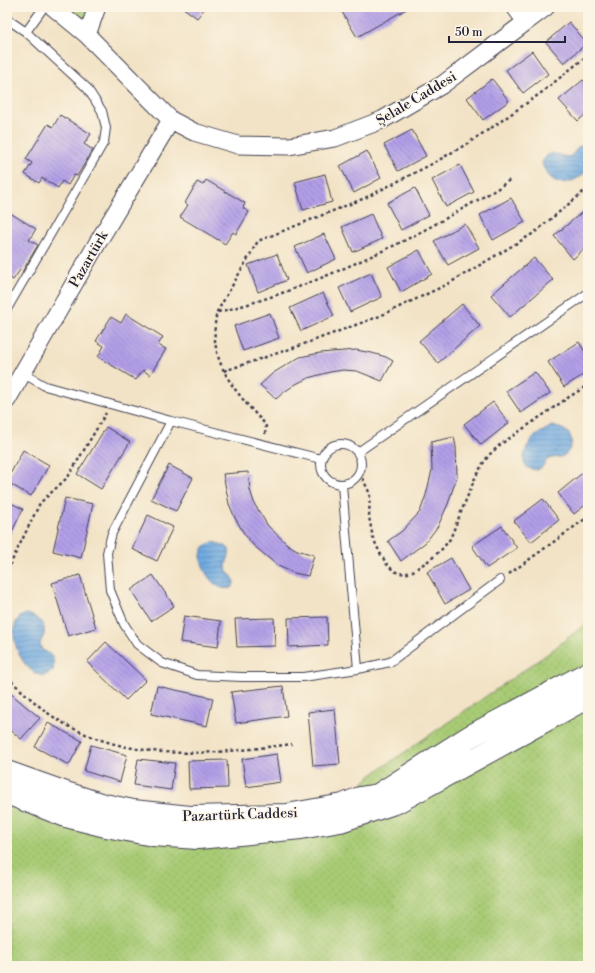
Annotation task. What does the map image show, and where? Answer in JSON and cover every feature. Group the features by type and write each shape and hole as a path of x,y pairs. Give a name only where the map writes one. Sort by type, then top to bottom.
{"street":[{"name":"Şelale Caddesi","path":"53,7 87,35 171,120 194,132 238,145 290,146 335,138 382,120 442,85 546,7"},
{"path":"87,35 97,7"},
{"path":"515,7 526,22"},
{"name":"Pazartürk","path":"7,400 98,242 171,120"},
{"name":"Pazartürk Caddesi","path":"7,772 100,804 133,810 190,817 287,815 343,805 360,798 378,795 470,737 588,673"},
{"name":"Pazartürk Caddesi","path":"7,793 66,816 106,826 153,835 198,838 254,834 301,828 340,821 397,802 588,696"}],"lane":[{"path":"26,32 44,7"},
{"path":"7,19 26,32 86,88 102,111 106,128 104,142 7,309"},
{"path":"358,452 588,293"},
{"path":"22,373 45,386 171,421 321,459"},
{"path":"171,421 112,533 107,553 110,590 124,624 137,644 162,663 197,675 304,677 358,669 390,662 500,580"},
{"path":"337,444 349,445 358,452 362,462 360,473 353,481 342,485 330,482 322,472 321,459 327,449 337,444"},
{"path":"342,485 358,669"}],"path":[{"path":"265,444 266,425 238,395 221,365 216,346 215,322 217,312 258,241 365,198 430,165 494,126 588,55"},
{"path":"217,312 243,306 288,291 392,247 497,189 511,179"},
{"path":"224,371 309,343 380,316 446,285 534,233 588,188"},
{"path":"360,473 370,494 370,517 373,538 380,552 388,566 396,572 405,574 413,571 431,559 450,539 475,478 489,455 501,444 588,385"},
{"path":"7,571 40,503 68,476 111,404"},
{"path":"500,580 588,517"},
{"path":"7,677 30,698 63,723 91,736 120,745 147,751 177,754 215,752 292,744"}],"green space":[{"path":"53,7 97,7 87,35"},
{"path":"588,622 588,966 7,966 7,786 214,828 343,805 370,776 546,655"}],"water":[{"path":"579,146 588,147 587,171 574,180 567,182 555,181 550,177 542,163 547,155 553,154 568,157 572,155"},
{"path":"552,426 563,429 569,434 571,437 570,449 563,456 548,459 542,467 536,470 530,469 524,462 529,444 535,436"},
{"path":"213,542 225,546 229,550 226,567 234,580 233,587 227,589 221,588 216,585 207,575 201,556 204,547"},
{"path":"27,614 40,621 44,627 44,635 40,644 42,650 49,653 54,664 53,671 44,676 35,673 27,666 16,646 14,635 15,626 19,618"}],"building":[{"path":"182,7 206,7 197,18"},
{"path":"339,7 410,7 357,37"},
{"path":"588,7 588,16 583,10"},
{"path":"569,22 587,43 564,63 546,42"},
{"path":"532,51 548,74 523,93 506,70"},
{"path":"492,79 509,101 483,120 467,98"},
{"path":"583,80 588,86 588,112 578,121 559,100"},
{"path":"60,115 91,134 84,144 93,150 77,176 74,175 68,185 62,181 58,188 42,178 39,183 25,174 32,163 26,159 48,124 53,127"},
{"path":"412,130 426,156 398,171 384,145"},
{"path":"367,151 381,178 354,193 340,166"},
{"path":"460,165 474,192 446,207 432,180"},
{"path":"325,174 332,202 303,210 295,182"},
{"path":"206,180 245,203 243,208 249,212 236,234 233,232 225,244 180,217 188,205 185,203 197,182 203,185"},
{"path":"415,188 429,215 401,230 387,203"},
{"path":"511,198 525,222 493,240 480,215"},
{"path":"588,207 588,245 573,259 554,236"},
{"path":"7,211 36,229 29,240 38,245 22,272 20,270 13,280 7,276"},
{"path":"371,214 382,239 353,252 342,227"},
{"path":"465,224 479,248 448,265 434,241"},
{"path":"324,234 336,259 307,273 295,247"},
{"path":"419,250 432,274 401,292 388,267"},
{"path":"277,254 287,280 258,292 248,265"},
{"path":"534,258 553,280 510,317 491,295"},
{"path":"371,273 382,297 350,312 339,288"},
{"path":"323,293 334,316 301,331 290,308"},
{"path":"462,304 480,326 438,363 419,341"},
{"path":"270,313 279,338 243,351 234,326"},
{"path":"126,314 163,337 158,345 166,349 150,375 143,370 136,380 98,357 104,346 96,341 111,317 121,323"},
{"path":"579,342 588,357 588,372 564,387 548,362"},
{"path":"356,350 386,357 393,361 382,381 357,371 343,370 330,372 308,378 296,384 276,399 260,385 273,373 300,357 320,353"},
{"path":"535,372 550,393 521,413 506,391"},
{"path":"493,402 509,423 481,445 464,424"},
{"path":"106,427 130,442 101,489 77,474"},
{"path":"454,437 456,447 457,476 448,504 438,526 426,542 401,561 388,541 402,531 420,512 432,470 431,442"},
{"path":"23,450 49,465 31,496 7,482"},
{"path":"169,465 193,478 176,511 151,499"},
{"path":"586,470 588,473 588,503 574,514 558,493"},
{"path":"248,472 250,490 255,505 268,526 287,544 297,550 314,555 308,576 294,573 278,566 253,545 235,518 229,504 223,474"},
{"path":"65,498 93,504 81,558 53,551"},
{"path":"543,499 559,520 531,542 514,521"},
{"path":"7,501 23,509 7,542"},
{"path":"148,515 173,527 157,561 132,549"},
{"path":"502,526 517,548 487,568 472,546"},
{"path":"451,558 469,590 445,604 427,572"},
{"path":"80,575 96,628 68,636 52,583"},
{"path":"153,575 174,606 151,621 131,590"},
{"path":"184,616 221,621 218,647 180,642"},
{"path":"327,617 328,645 289,647 288,618"},
{"path":"274,618 275,646 237,647 235,619"},
{"path":"106,642 146,680 126,700 87,662"},
{"path":"157,686 213,698 207,726 151,714"},
{"path":"283,686 287,716 236,723 231,692"},
{"path":"10,693 40,718 21,739 7,727 7,697"},
{"path":"335,709 340,764 313,766 308,712"},
{"path":"48,723 82,741 69,765 35,747"},
{"path":"91,745 127,755 120,782 84,771"},
{"path":"277,754 281,782 246,787 242,759"},
{"path":"138,759 175,763 171,790 134,785"},
{"path":"227,760 228,788 189,789 188,761"}]}
